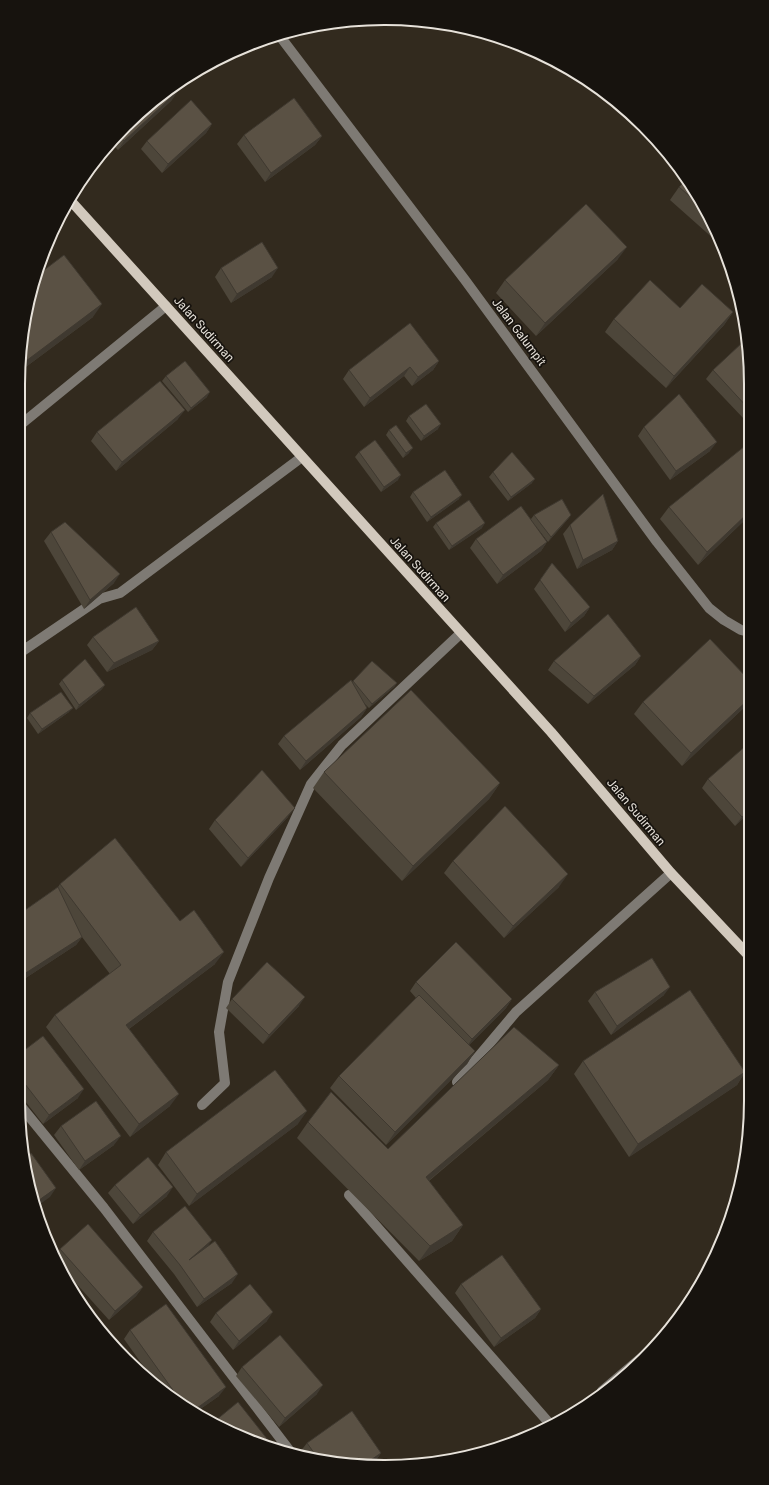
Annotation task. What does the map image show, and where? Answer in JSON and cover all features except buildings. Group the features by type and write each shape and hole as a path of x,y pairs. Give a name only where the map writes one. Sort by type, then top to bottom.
{"main road":[{"name":"Jalan Sudirman","path":"74,204 460,634 551,732 671,873 744,952"}],"street":[{"name":"Jalan Galumpit","path":"283,40 470,287 657,542 709,608 744,631"},
{"path":"25,421 166,306"},
{"path":"25,649 99,599 120,592 302,457"},
{"path":"202,1105 225,1083 219,1032 228,982 269,878 311,784 342,745 460,634"},
{"path":"457,1082 516,1012 671,873"},
{"path":"25,1112 104,1208 287,1447"},
{"path":"349,1195 547,1421"}]}
